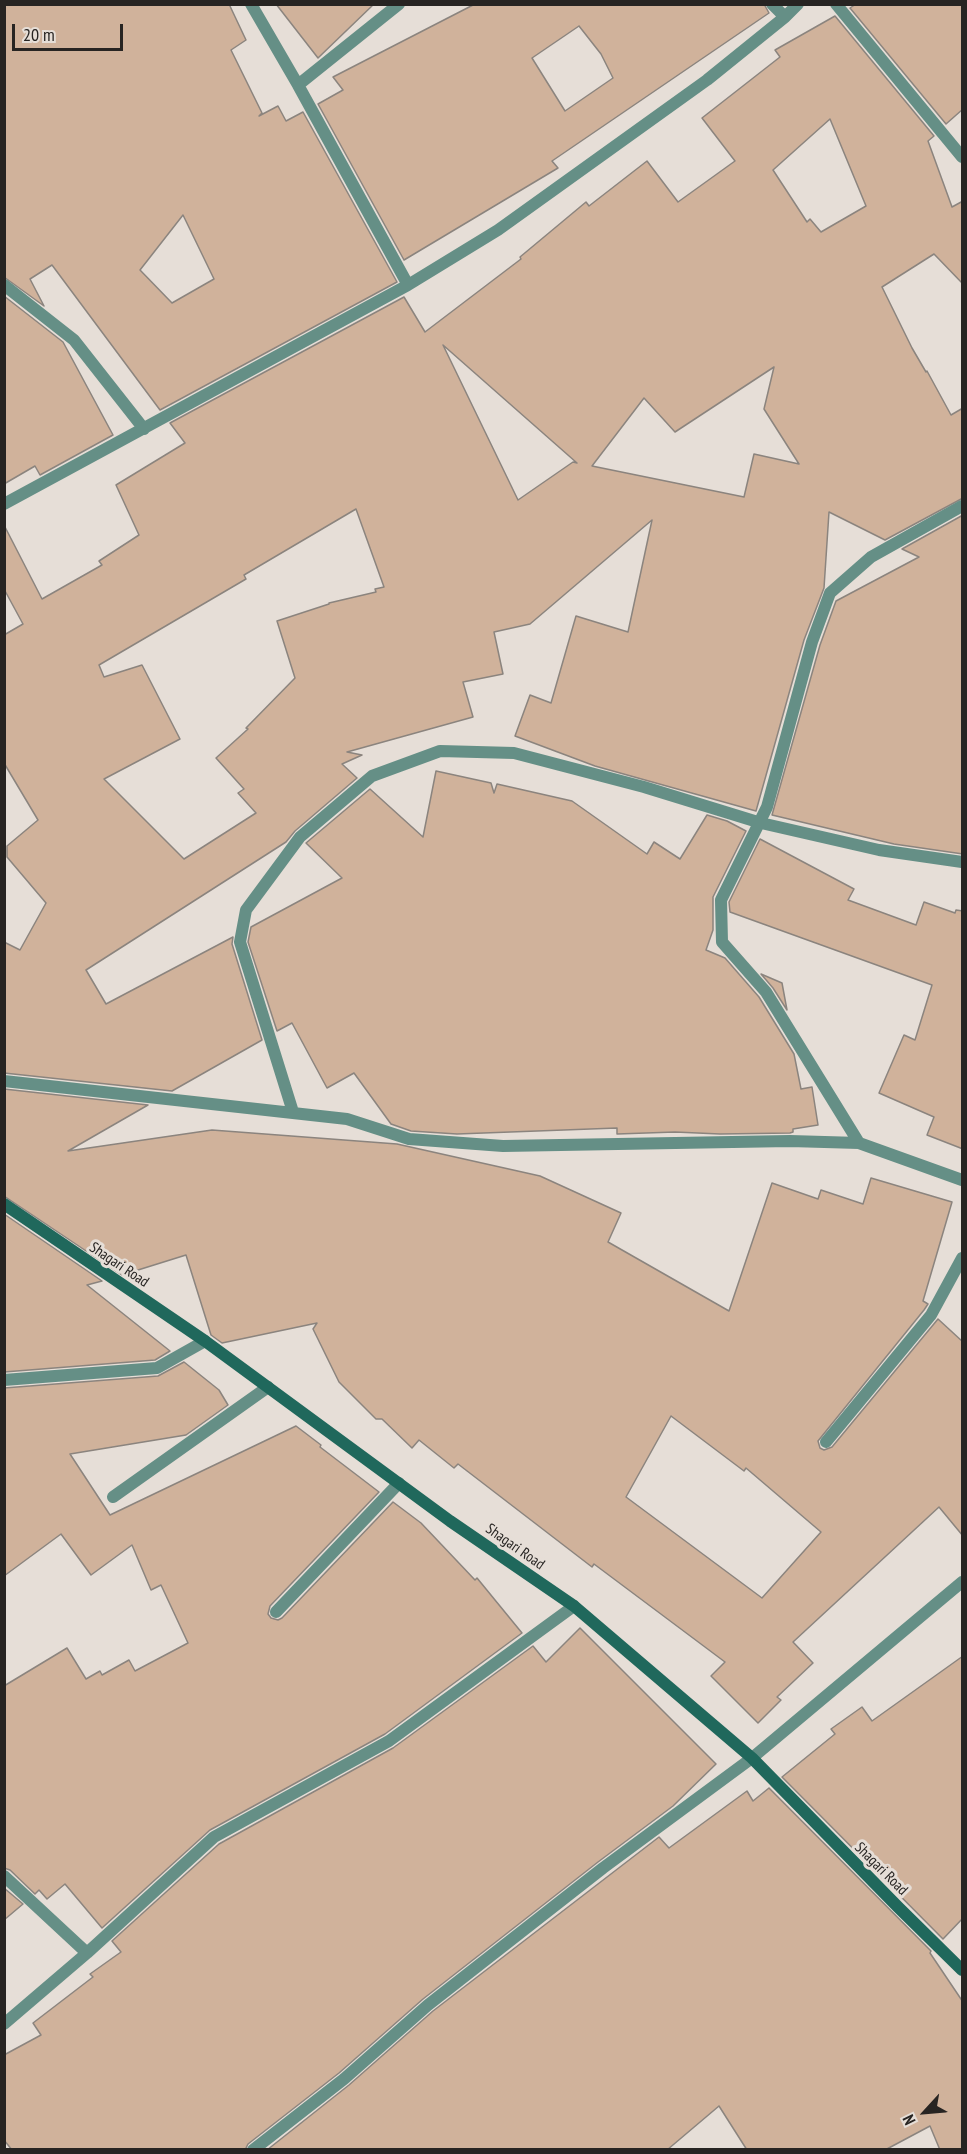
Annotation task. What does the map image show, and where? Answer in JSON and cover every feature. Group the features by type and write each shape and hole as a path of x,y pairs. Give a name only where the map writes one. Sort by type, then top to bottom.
{"street":[{"path":"251,4 408,285"},
{"path":"298,85 399,4"},
{"path":"772,4 785,17"},
{"path":"4,504 408,285 498,230 706,80 798,4"},
{"path":"836,4 963,157"},
{"path":"4,285 74,340 144,429"},
{"path":"859,1143 766,993 722,942 721,900 767,807 812,642 830,594 871,557 963,506"},
{"path":"293,1112 240,942 246,909 300,837 372,776 440,751 514,753 644,787 760,823 879,850 963,862"},
{"path":"4,1081 347,1119 409,1139 503,1146 790,1141 859,1143 963,1180"},
{"name":"Shagari Road","path":"4,1204 205,1341 450,1521 574,1606 752,1758 963,1970"},
{"path":"826,1442 931,1315 963,1258"},
{"path":"4,1380 157,1368 205,1341"},
{"path":"113,1497 268,1387"},
{"path":"276,1612 399,1483"},
{"path":"253,2150 344,2079 428,2005 603,1868 752,1758 963,1582"},
{"path":"4,2024 87,1953 214,1837 389,1741 574,1606"},
{"path":"4,1876 87,1953"}],"building":[{"path":"4,4 229,4 246,40 231,50 262,113 259,116 278,106 286,121 303,112 397,282 160,410 52,265 30,279 44,306 4,277","holes":["183,215 214,279 172,303 140,270"]},
{"path":"276,4 374,4 318,58"},
{"path":"475,4 764,4 769,13 552,161 558,168 404,260 318,104 343,90 333,77","holes":["579,26 601,54 613,78 565,111 532,58"]},
{"path":"856,4 963,4 963,109 946,124 850,8"},
{"path":"835,16 934,136 928,141 952,207 963,201 963,284 934,254 882,287 912,348 951,415 963,408 963,498 885,540 829,512 824,588 804,640 756,811 595,766 515,736 530,695 551,703 576,616 628,632 652,520 530,624 494,632 503,674 463,682 473,717 347,752 362,755 342,764 357,778 295,831 286,842 86,970 106,1004 233,937 232,944 262,1040 172,1091 4,1073 4,942 20,950 46,903 7,857 7,846 38,820 4,763 4,635 23,624 4,589 4,525 42,599 102,565 99,561 139,535 116,485 185,443 170,423 404,297 425,332 521,259 520,257 586,202 589,206 647,161 678,202 735,161 702,118 780,57 775,50","holes":["830,119 866,206 821,232 810,219 807,222 773,170","443,345 577,463 573,462 518,500","774,367 764,409 799,464 754,454 744,497 592,466 644,398 675,432","356,509 384,587 375,589 376,592 329,603 277,621 295,678 246,728 248,729 216,758 244,789 238,793 256,813 184,859 104,779 180,739 142,665 104,677 99,665 246,579 244,575"]},
{"path":"4,296 63,342 113,435 40,475 35,466 4,484"},
{"path":"963,515 963,854 894,844 772,815 820,645 836,601 919,557 902,549"},
{"path":"436,771 491,783 494,793 497,784 572,801 647,854 654,842 680,859 707,815 727,821 746,831 713,897 713,930 706,950 725,958 759,997 794,1054 801,1089 812,1087 818,1125 793,1129 790,1133 617,1134 617,1128 457,1134 411,1131 391,1124 354,1073 327,1088 292,1023 277,1031 248,942 251,927 342,878 306,843 370,789 423,837"},
{"path":"760,839 854,889 848,900 916,925 924,902 955,913 956,910 963,911 963,1149 927,1135 934,1117 879,1093 904,1035 915,1040 932,985 730,912 729,902"},
{"path":"761,974 782,983 787,1010 773,988"},
{"path":"4,1089 148,1105 68,1151 212,1130 397,1144 540,1176 621,1213 608,1242 729,1311 772,1183 818,1199 821,1190 863,1204 871,1178 952,1202 923,1301 928,1304 818,1441 820,1448 824,1450 832,1447 938,1319 963,1342 963,1536 939,1507 793,1642 813,1663 777,1697 781,1700 758,1723 711,1676 725,1662 594,1564 592,1567 458,1464 454,1468 419,1440 412,1448 382,1419 376,1419 339,1382 313,1329 317,1323 222,1343 211,1335 186,1255 122,1275 4,1196","holes":["671,1416 744,1471 746,1468 821,1532 762,1598 626,1497"]},
{"path":"4,1214 102,1281 87,1285 170,1351 155,1360 4,1372"},
{"path":"184,1362 219,1390 228,1405 186,1435 70,1454 110,1515 296,1426 379,1492 270,1606 268,1614 271,1618 278,1620 282,1618 393,1502 421,1523 475,1580 477,1578 522,1633 385,1734 210,1830 102,1928 65,1884 47,1899 39,1890 35,1894 10,1870 4,1868 4,1686 67,1648 86,1679 100,1671 102,1675 129,1660 135,1671 188,1643 161,1585 151,1590 132,1545 91,1575 61,1534 4,1576 4,1388 158,1376"},
{"path":"580,1628 716,1764 673,1806 423,1999 339,2073 248,2144 245,2150 12,2150 4,2140 4,2055 41,2035 33,2023 93,1977 90,1974 121,1952 112,1941 219,1844 393,1748 533,1646 546,1662"},
{"path":"963,1656 963,1918 943,1939 782,1777 835,1734 831,1729 862,1707 872,1721"},
{"path":"769,1788 931,1951 930,1953 963,2002 963,2150 940,2150 930,2126 885,2150 747,2150 719,2106 667,2150 267,2150 349,2085 433,2011 659,1837 669,1848 747,1791 753,1801"},
{"path":"4,1888 23,1904 4,1920"}]}
